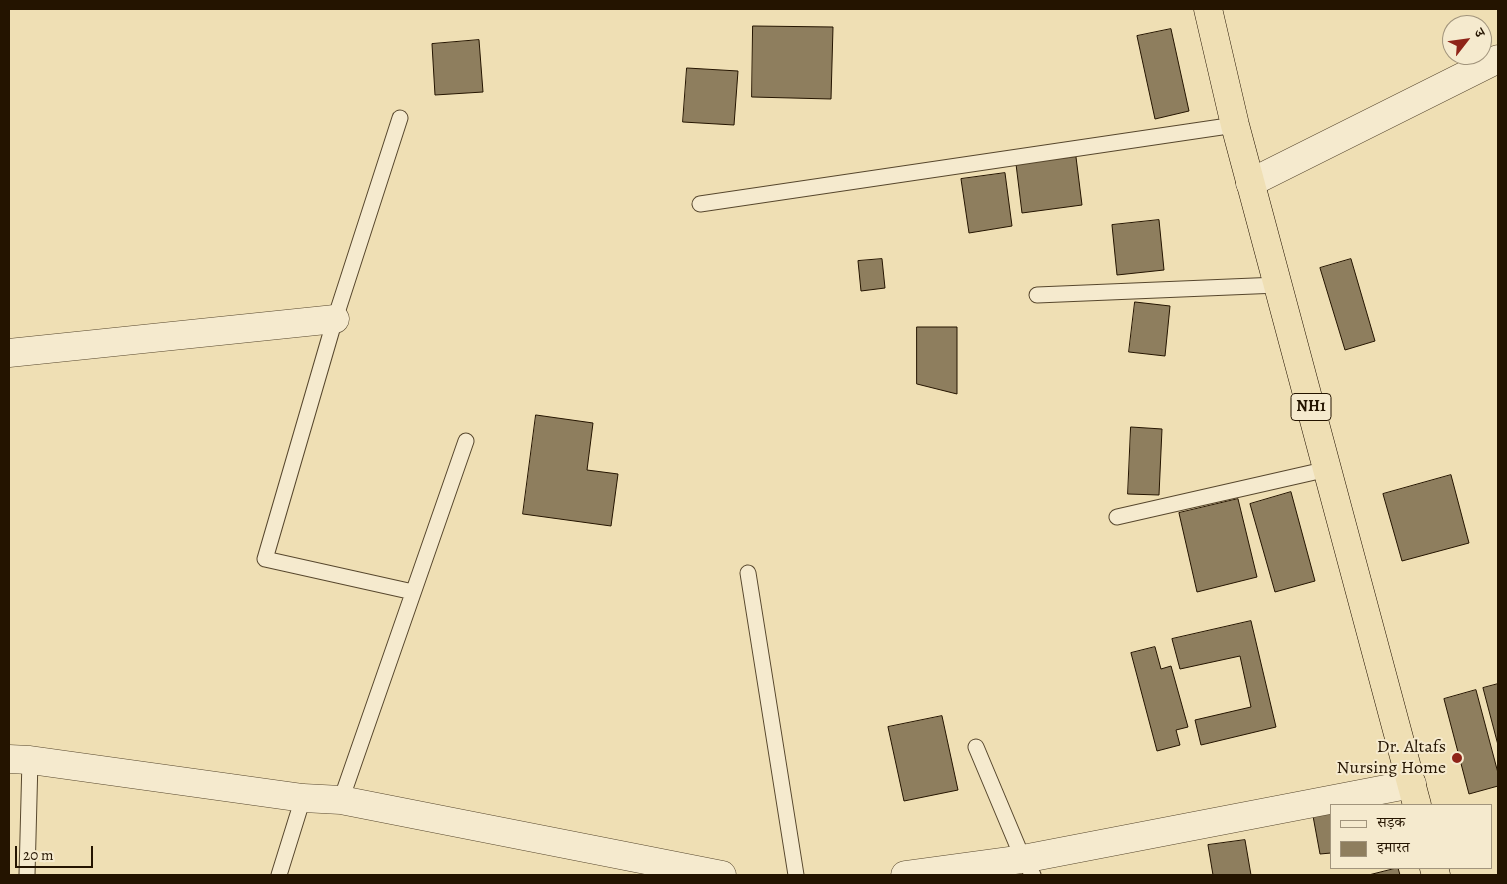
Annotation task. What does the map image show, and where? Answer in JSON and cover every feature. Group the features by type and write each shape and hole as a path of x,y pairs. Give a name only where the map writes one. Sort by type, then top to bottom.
{"highway":[{"name":"NH1","path":"1208,9 1250,183 1415,795"}],"street":[{"path":"1250,183 1498,59"},
{"path":"9,353 335,319"},
{"path":"19,759 303,798 341,800 722,875"},
{"path":"1367,804 1415,795"},
{"path":"906,875 1028,867 1330,811"}],"lane":[{"path":"400,118 335,319 265,559 413,592"},
{"path":"700,204 1235,125"},
{"path":"1037,295 1278,285"},
{"path":"341,800 466,441"},
{"path":"1117,517 1328,469"},
{"path":"748,573 796,875"},
{"path":"976,747 1028,867"},
{"path":"19,759 27,875"},
{"path":"279,875 303,798"}],"building":[{"path":"753,26 833,27 831,99 752,97"},
{"path":"1171,29 1189,111 1155,119 1137,36"},
{"path":"479,40 483,92 435,95 432,44"},
{"path":"687,68 738,71 734,125 683,122"},
{"path":"1076,157 1082,205 1022,213 1016,164"},
{"path":"1005,173 1012,226 969,233 961,179"},
{"path":"1159,220 1164,270 1117,275 1112,225"},
{"path":"882,259 885,288 861,291 858,261"},
{"path":"1351,259 1375,341 1345,350 1320,268"},
{"path":"1135,302 1170,306 1165,356 1129,352"},
{"path":"917,327 957,327 957,394 917,384"},
{"path":"536,415 593,423 587,470 618,474 611,526 523,514"},
{"path":"1131,427 1162,429 1159,495 1128,494"},
{"path":"1451,475 1469,543 1402,561 1383,494"},
{"path":"1291,492 1315,581 1275,592 1250,504"},
{"path":"1238,499 1257,577 1197,592 1179,513"},
{"path":"1251,621 1276,727 1201,745 1195,720 1251,707 1240,656 1180,669 1172,639"},
{"path":"1155,647 1161,669 1171,666 1188,727 1176,730 1180,745 1157,751 1131,653"},
{"path":"1498,684 1498,745 1483,688"},
{"path":"1476,690 1498,773 1498,786 1469,794 1444,699"},
{"path":"942,716 958,790 904,801 888,727"},
{"path":"1330,813 1330,853 1320,854 1313,816"},
{"path":"1245,840 1251,875 1213,875 1208,845"},
{"path":"1398,869 1400,875 1369,875"}],"place":[{"name":"Dr. Altafs Nursing Home","path":"1457,758"}]}
